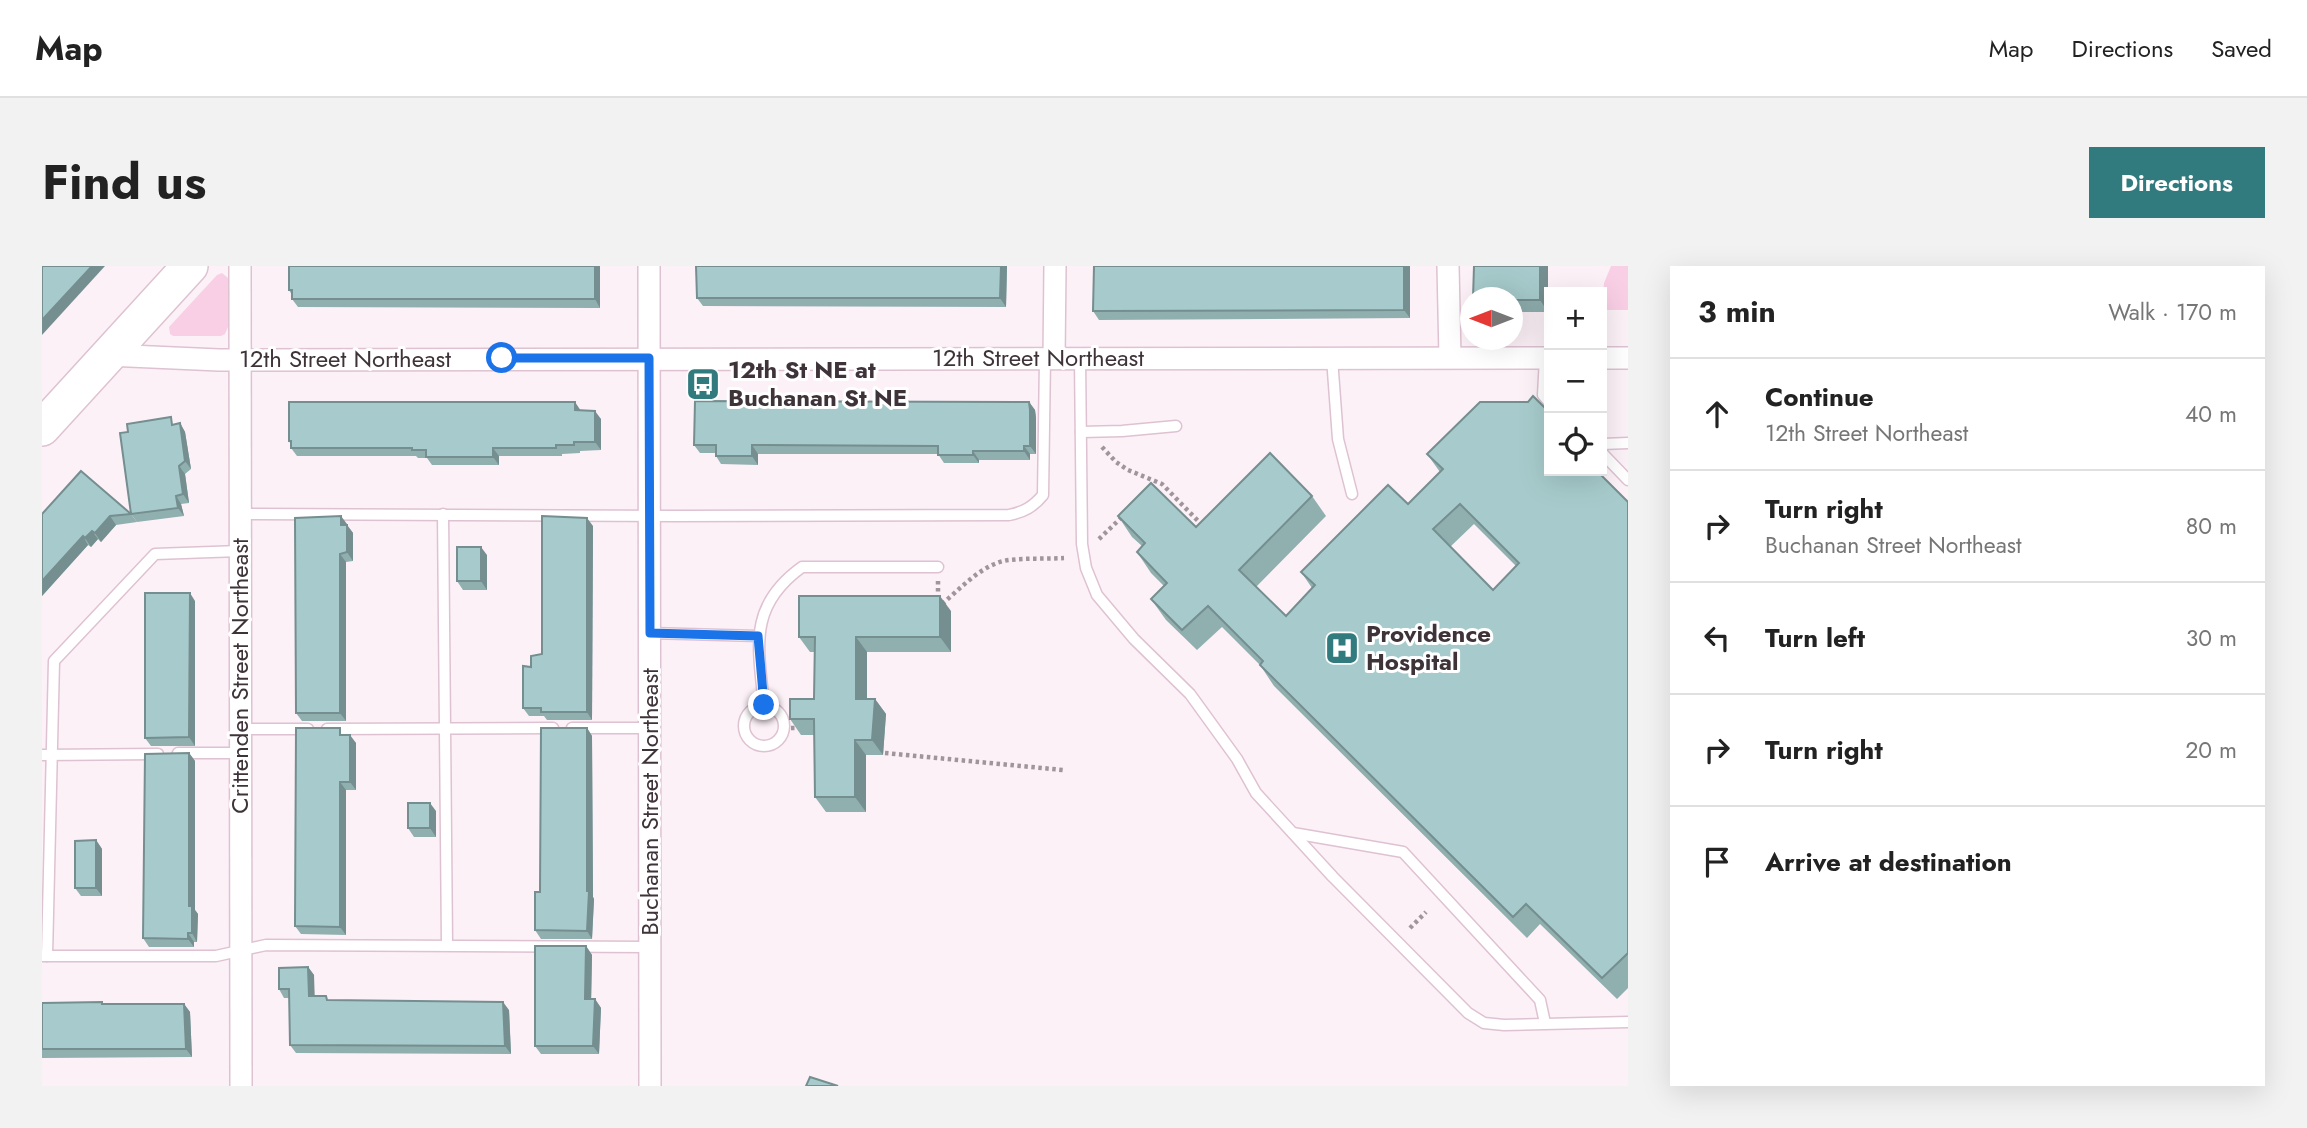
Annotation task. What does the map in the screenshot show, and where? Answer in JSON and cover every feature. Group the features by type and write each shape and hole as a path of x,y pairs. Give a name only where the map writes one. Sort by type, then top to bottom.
{"main road":[{"path":"42,428 190,266"}],"street":[{"name":"Crittenden Street Northeast","path":"240,266 241,1086"},
{"name":"Buchanan Street Northeast","path":"649,266 650,1086"},
{"path":"1049,358 1055,266"},
{"path":"1448,266 1450,357"},
{"name":"12th Street Northeast","path":"107,355 239,360 1544,358"},
{"path":"1607,358 1628,358"}],"lane":[{"path":"240,514 1009,515 1023,512 1035,505 1044,495 1049,358"},
{"path":"1080,358 1082,544 1086,568 1097,595 1135,639 1189,694 1237,759 1256,793 1333,877 1468,1013 1484,1023 1504,1025 1628,1022"},
{"path":"1332,358 1336,425 1352,494"},
{"path":"1081,432 1176,426"},
{"path":"1607,444 1628,443"},
{"path":"1607,458 1628,480"},
{"path":"443,514 447,944"},
{"path":"240,551 155,554 54,661 46,755 45,956 216,956 266,945 650,947"},
{"path":"764,705 758,636 768,604 785,580 802,567 938,567"},
{"path":"650,633 758,636"},
{"path":"764,705 775,708 782,717 785,728 780,739 771,745 759,745 751,741 745,733 747,714 764,705"},
{"path":"240,729 650,728"},
{"path":"46,755 241,753"},
{"path":"1293,833 1404,852 1539,1000 1545,1023"}],"path":[{"path":"1099,444 1128,470 1158,482 1208,530 1204,535"},
{"path":"1149,492 1158,482"},
{"path":"1099,539 1129,511"},
{"path":"938,567 941,605 967,582 1007,560 1064,558"},
{"path":"785,728 800,728"},
{"path":"886,753 1063,770"},
{"path":"1410,928 1426,912"}],"shaded area":[{"path":"1611,266 1628,266 1628,310 1607,310 1607,287 1604,287"},
{"path":"222,273 228,278 228,327 225,334 170,334 169,327 217,275"}],"building":[{"path":"42,266 92,266 42,320"},
{"path":"289,266 595,266 595,299 292,299 292,290 289,290"},
{"path":"696,266 1001,266 1000,298 697,298"},
{"path":"1094,266 1404,266 1404,310 1093,311"},
{"path":"1474,266 1540,266 1540,300 1523,300 1523,287 1473,287"},
{"path":"1533,396 1544,407 1544,476 1602,476 1628,502 1628,953 1602,978 1526,904 1513,917 1260,665 1263,661 1208,606 1182,630 1151,599 1167,583 1137,552 1145,543 1118,516 1151,483 1196,527 1270,453 1312,496 1239,570 1286,616 1315,585 1301,572 1388,485 1408,504 1443,469 1427,454 1480,402 1528,402","holes":["1460,504 1519,563 1493,590 1433,529"]},
{"path":"695,401 1029,402 1030,446 1024,446 1024,451 973,451 973,455 938,455 938,446 752,445 752,456 716,456 716,445 694,445"},
{"path":"289,402 575,402 575,410 595,411 595,442 574,442 574,445 556,445 556,448 493,448 493,457 426,457 426,450 412,448 291,448"},
{"path":"171,417 172,425 180,423 185,461 179,466 183,494 176,496 178,508 131,514 120,433 128,432 127,424"},
{"path":"81,471 131,514 110,516 95,533 92,531 85,538 83,536 42,581 42,514"},
{"path":"341,516 341,525 347,525 347,552 340,554 340,713 296,713 295,518"},
{"path":"542,516 587,518 587,712 541,712 541,708 523,708 523,666 531,667 531,656 542,654"},
{"path":"457,547 481,547 481,581 457,581"},
{"path":"145,593 190,593 189,737 145,738"},
{"path":"799,596 940,596 940,637 856,637 856,699 875,699 872,740 855,740 855,797 815,797 814,719 790,719 790,699 814,699 815,637 799,637"},
{"path":"296,728 340,728 340,735 350,735 350,782 340,782 340,927 295,926"},
{"path":"541,728 587,728 587,931 535,930 535,892 540,892"},
{"path":"189,753 189,906 192,906 192,933 188,933 188,939 143,938 145,754"},
{"path":"408,803 430,803 430,828 408,828"},
{"path":"96,840 96,888 75,888 75,841"},
{"path":"535,946 586,946 585,999 595,999 593,1046 535,1046"},
{"path":"308,967 309,996 326,996 327,1000 503,1002 505,1046 290,1045 289,989 279,989 279,968"},
{"path":"42,1003 184,1004 186,1049 42,1049"},
{"path":"810,1077 838,1086 806,1086"}],"place":[{"name":"12th St NE at Buchanan St NE","path":"703,384"},
{"name":"Providence Hospital","path":"1342,648"}],"route":[{"path":"502,358 649,358 650,633 758,636 764,705"}]}
